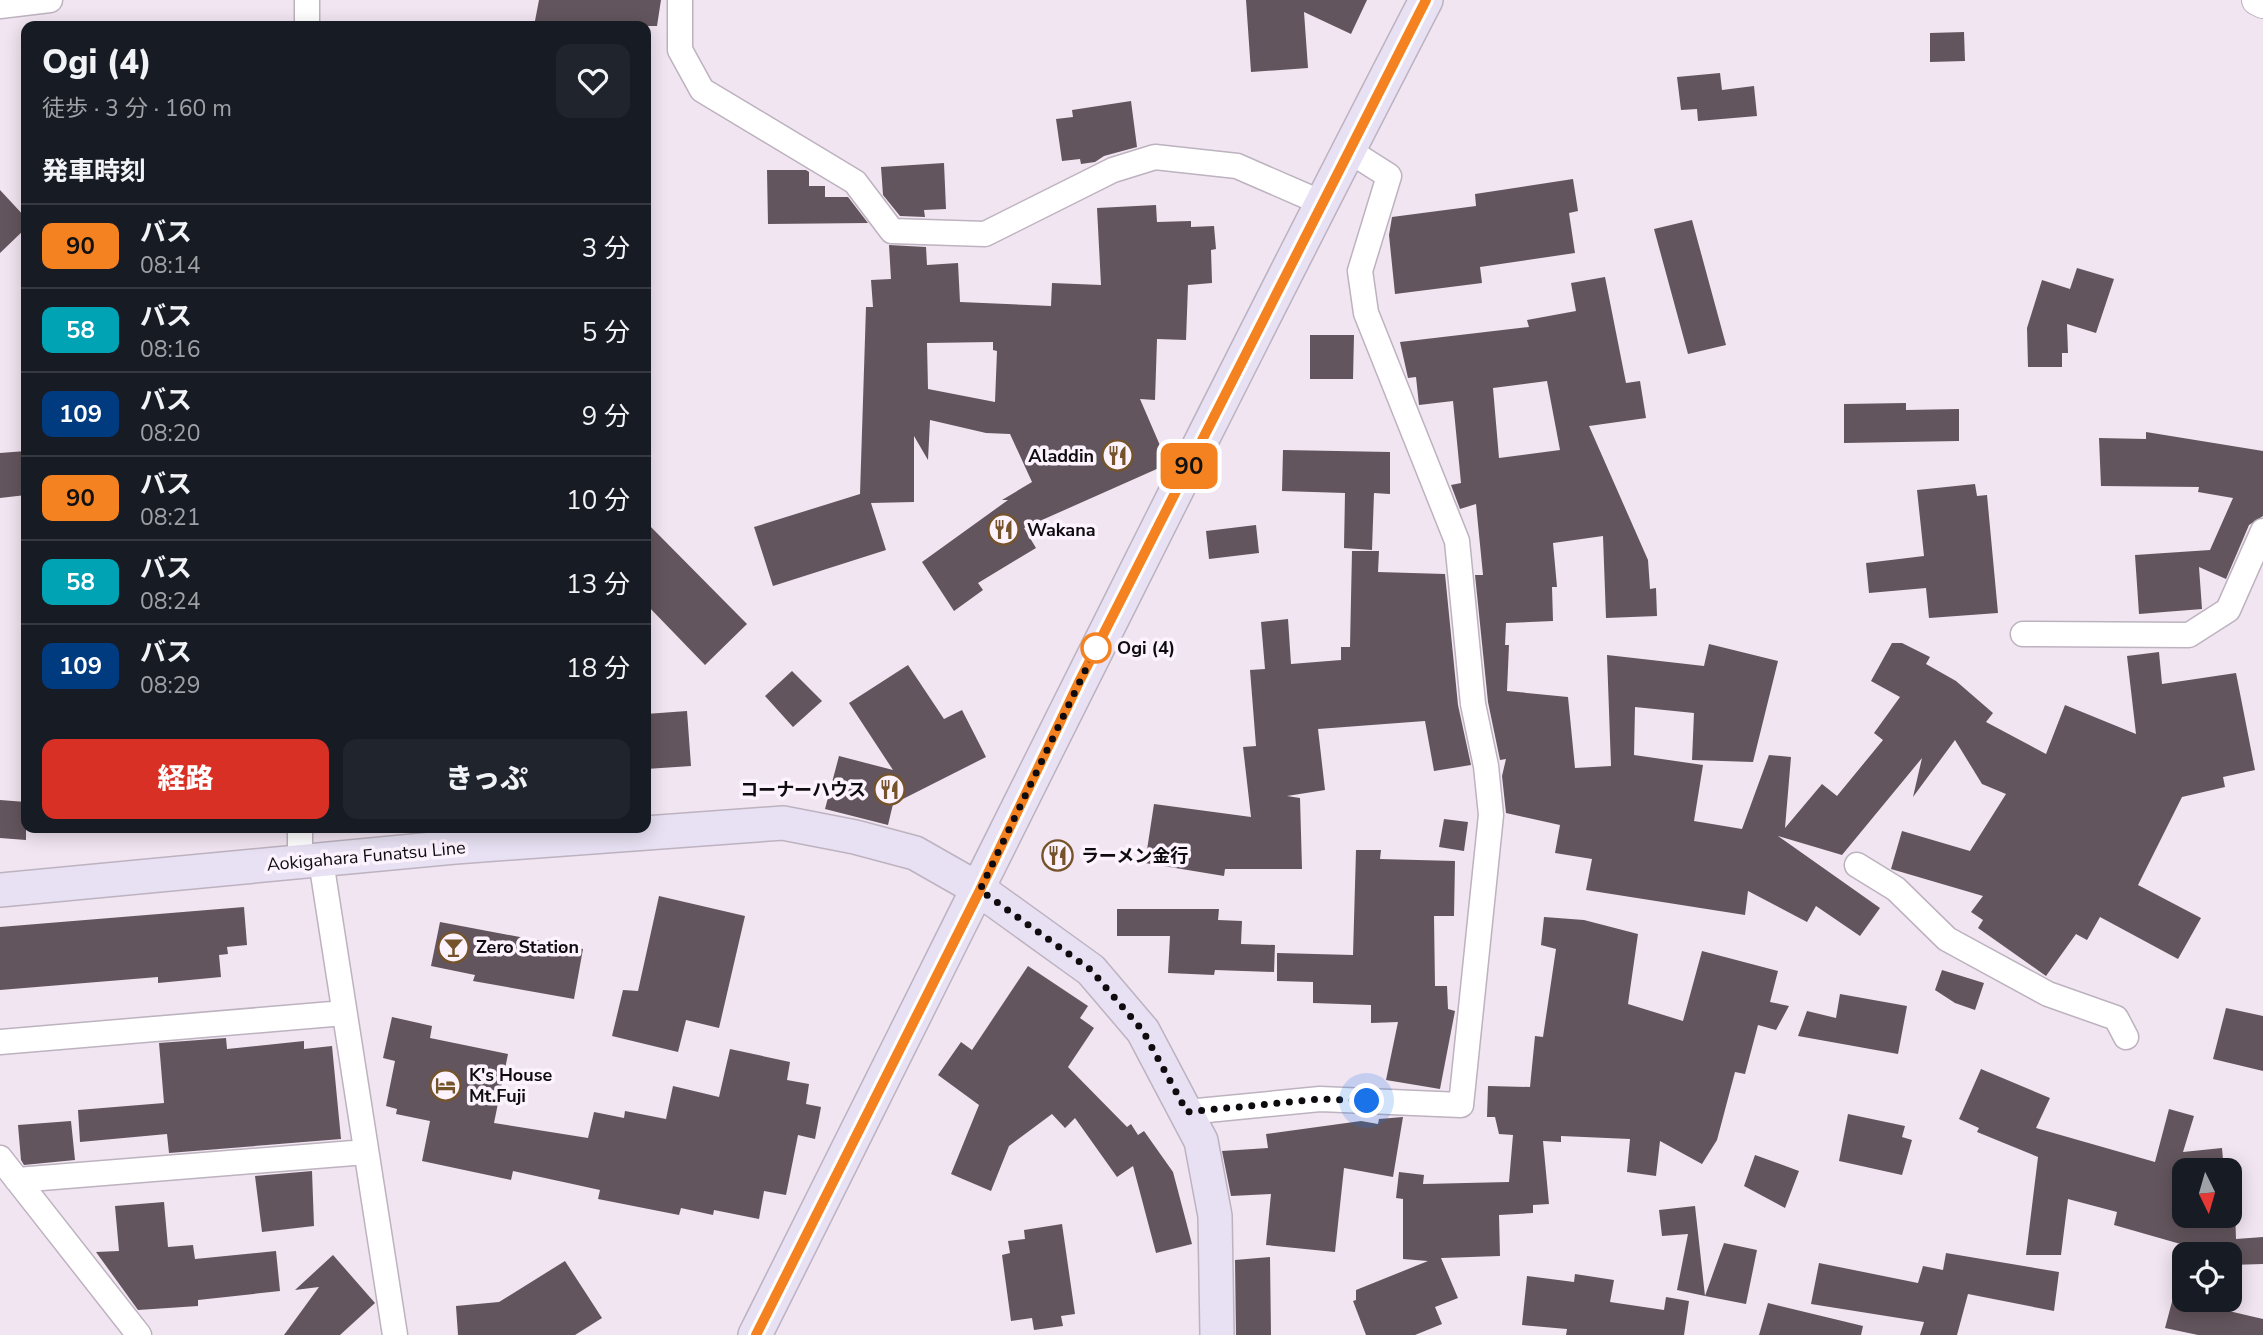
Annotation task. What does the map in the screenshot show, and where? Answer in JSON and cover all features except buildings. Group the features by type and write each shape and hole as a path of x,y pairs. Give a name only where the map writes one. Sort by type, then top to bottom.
{"main road":[{"path":"755,1335 980,890 1080,680 1426,0"},
{"name":"Aokigahara Funatsu Line","path":"651,833 783,823 855,836 915,853 980,890 1091,970 1143,1031 1201,1141 1215,1216 1217,1335"},
{"name":"Aokigahara Funatsu Line","path":"0,890 455,847 646,833"}],"street":[{"path":"0,6 50,0"},
{"path":"307,0 307,21"},
{"path":"680,0 680,50 702,90 855,182 892,231 985,234 1113,170 1155,158 1237,166 1322,203"},
{"path":"2257,0 2263,3"},
{"path":"1187,1112 1320,1099 1461,1105 1491,815 1486,766 1473,704 1457,541 1366,313 1360,271 1389,176 1348,150"},
{"path":"2023,634 2189,635 2228,610 2263,531"},
{"path":"302,833 311,862 345,1013 395,1335"},
{"path":"1857,865 1896,889 1947,939 2048,994 2116,1018 2126,1037"},
{"path":"0,1042 345,1013"},
{"path":"17,1180 366,1152"},
{"path":"0,1158 139,1335"}],"bus line":[{"name":"90","path":"756,1335 980,890 1080,680 1426,0"}],"place":[{"name":"Aladdin","path":"1117,456"},
{"name":"Wakana","path":"1004,530"},
{"name":"Ogi (4)","path":"1096,648"},
{"name":"コーナーハウス","path":"889,790"},
{"name":"ラーメン金行","path":"1058,856"},
{"name":"Zero Station","path":"453,947"},
{"name":"K's House Mt.Fuji","path":"446,1085"}],"route":[{"path":"1096,648 980,890 1091,970 1143,1031 1187,1112 1320,1099 1367,1101"}]}
